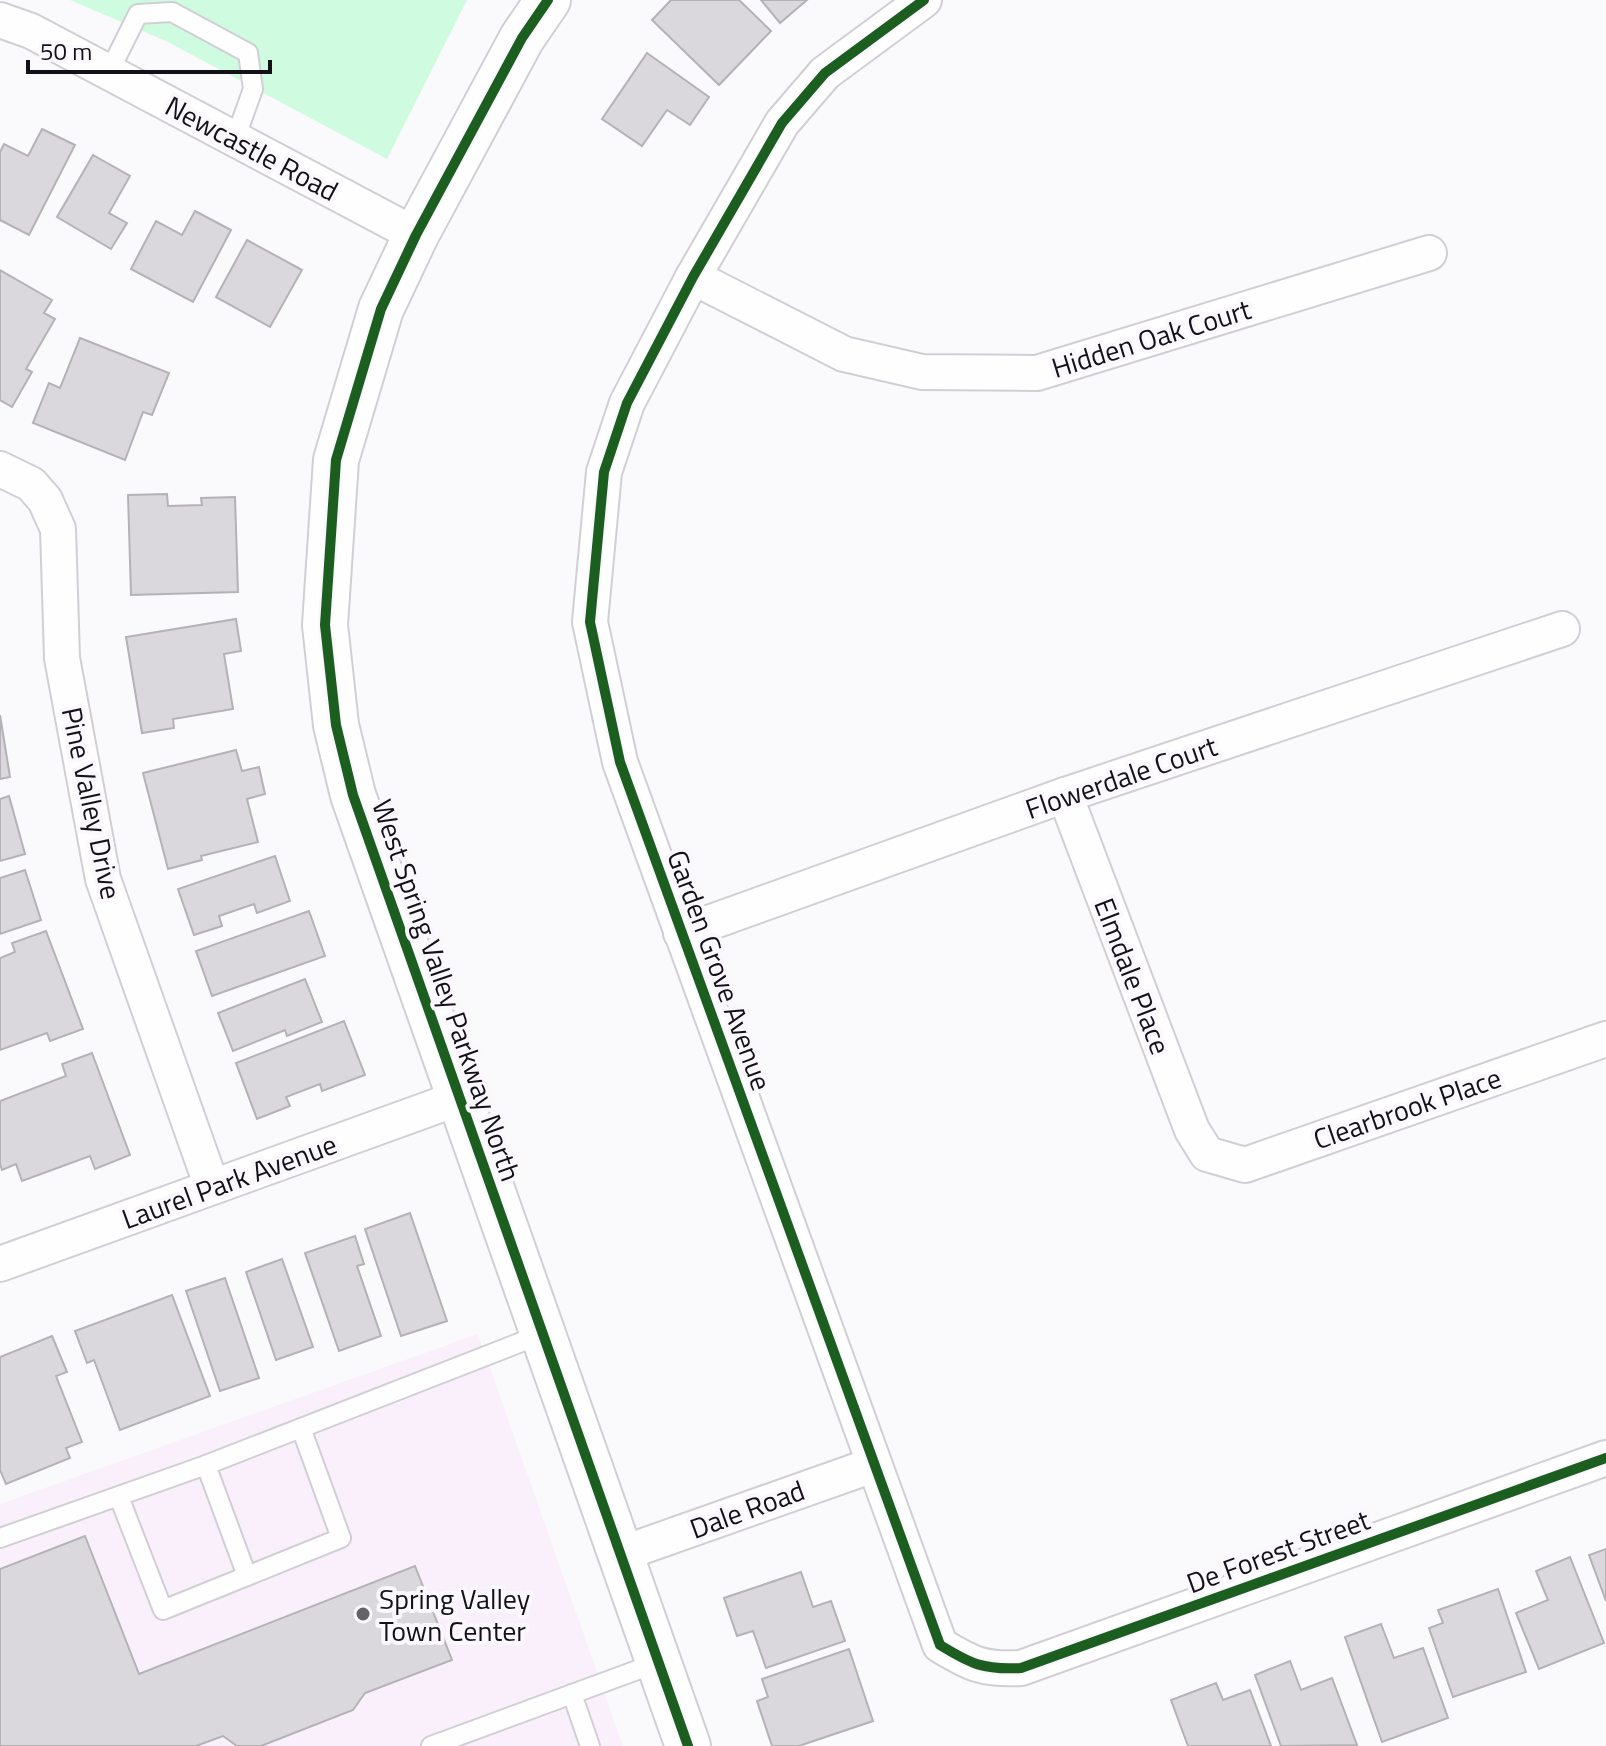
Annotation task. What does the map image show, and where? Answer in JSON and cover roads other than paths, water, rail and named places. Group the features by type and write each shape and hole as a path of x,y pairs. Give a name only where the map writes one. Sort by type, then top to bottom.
{"street":[{"name":"West Spring Valley Parkway North","path":"548,0 522,38 416,235 381,309 336,460 325,625 336,725 353,795 688,1746"},
{"name":"Garden Grove Avenue","path":"924,0 825,73 791,113 693,277 627,403 604,472 590,622 620,762 681,933 940,1645 964,1660"},
{"name":"Newcastle Road","path":"0,20 31,31 416,235"},
{"name":"Hidden Oak Court","path":"693,277 844,354 922,372 1037,373 1429,253"},
{"name":"Pine Valley Drive","path":"0,469 31,484 45,500 58,529 62,658 103,879 212,1187"},
{"name":"Flowerdale Court","path":"681,933 1065,795 1562,629"},
{"name":"Elmdale Place","path":"1065,795 1192,1130 1207,1154"},
{"name":"Clearbrook Place","path":"1207,1154 1245,1165 1606,1039"},
{"name":"Laurel Park Avenue","path":"0,1264 459,1098"},
{"name":"De Forest Street","path":"964,1660 992,1670 1021,1668 1606,1458"},
{"name":"Dale Road","path":"621,1554 873,1465"}],"lane":[{"path":"109,72 138,14 172,12 207,29 248,53 253,89 235,139"},
{"path":"0,1538 206,1465 542,1334"},
{"path":"119,1497 163,1610 341,1538 301,1428"},
{"path":"206,1465 247,1576"},
{"path":"431,1746 659,1662"},
{"path":"572,1694 590,1746"}],"place":[{"name":"Spring Valley Town Center","path":"363,1614"}]}
